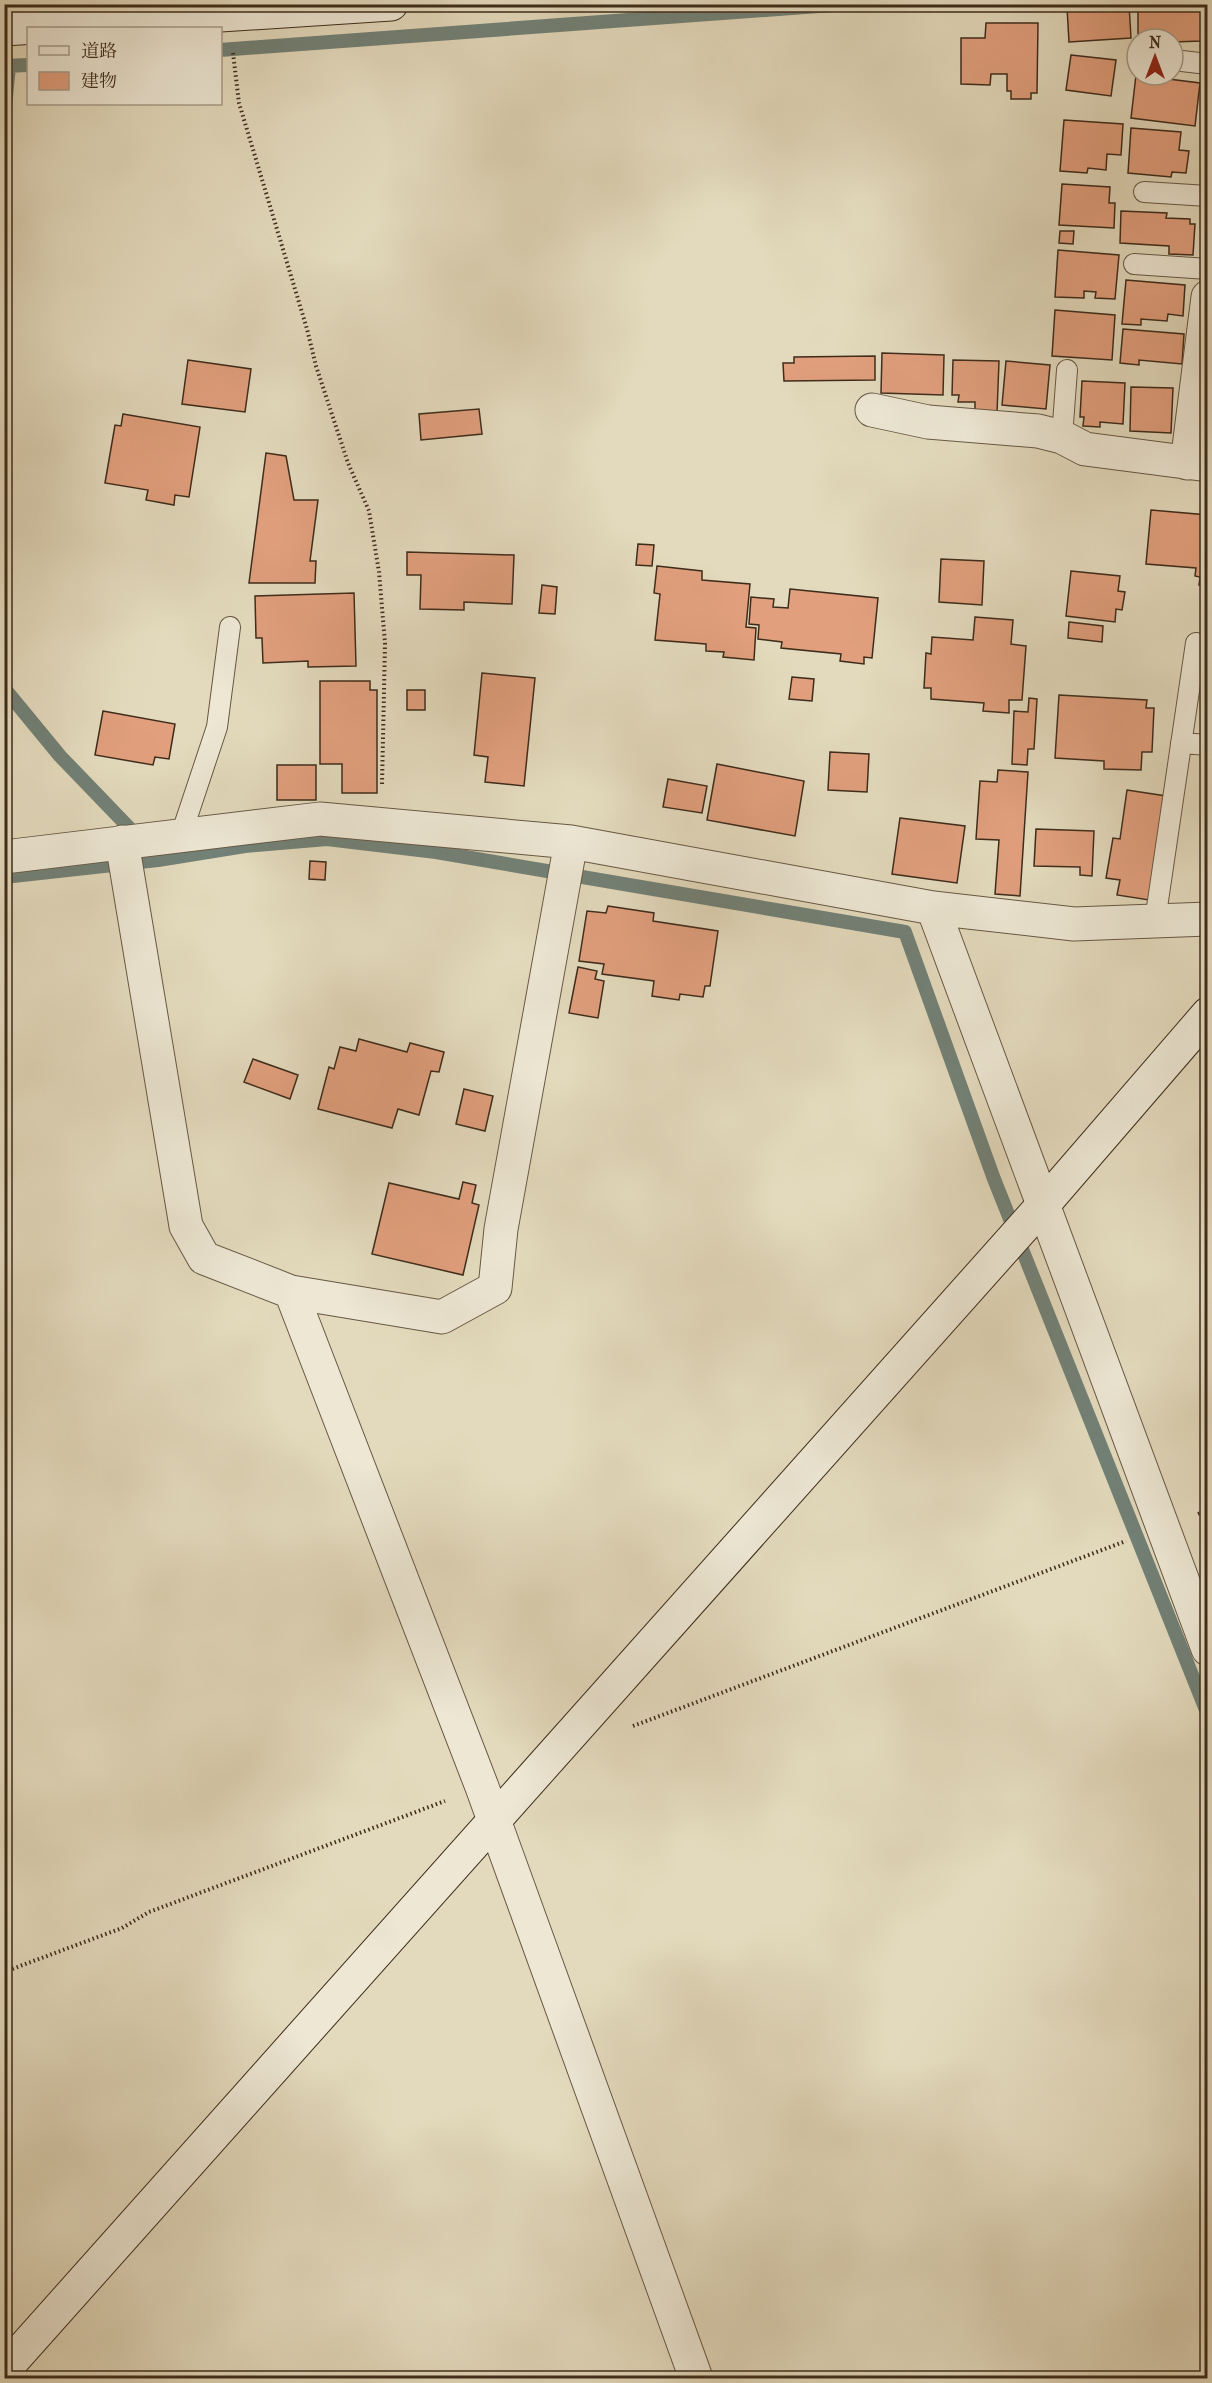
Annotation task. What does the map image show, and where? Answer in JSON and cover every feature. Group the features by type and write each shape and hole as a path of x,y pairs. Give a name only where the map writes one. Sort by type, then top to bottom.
{"street":[{"path":"4,29 38,16 231,15 391,4"},
{"path":"872,410 928,422 1038,431 1062,437 1085,449 1197,464 1208,297"},
{"path":"4,857 320,819 571,842 933,908 1074,924 1208,919"},
{"path":"122,842 186,1226 204,1258 291,1292 442,1317 495,1288 501,1229 571,842"},
{"path":"933,908 1161,1528 1208,1649"},
{"path":"4,2370 1043,1205 1208,1014"},
{"path":"291,1292 482,1787 696,2379"}],"lane":[{"path":"1185,61 1208,64"},
{"path":"1144,192 1208,196"},
{"path":"1134,264 1208,269"},
{"path":"1062,437 1067,370"},
{"path":"180,835 218,727 230,627"},
{"path":"1155,921 1196,643 1208,646"},
{"path":"1181,743 1208,745"}],"path":[{"path":"231,15 239,103 308,328 316,366 348,463 369,511 379,572 385,643 381,825"},
{"path":"570,1734 624,1729 1208,1510"},
{"path":"4,1972 122,1928 149,1912 482,1787"}],"building":[{"path":"1129,4 1130,27 1125,27 1125,38 1069,42 1067,7"},
{"path":"1148,4 1208,4 1208,34 1201,34 1201,41 1185,42 1185,27 1138,27 1138,9 1148,9"},
{"path":"986,23 1038,23 1037,93 1031,93 1031,99 1011,99 1011,91 1007,91 1007,74 991,74 990,85 961,84 961,38 985,38"},
{"path":"1071,55 1116,60 1111,96 1066,90"},
{"path":"1185,81 1200,83 1195,126 1131,118 1135,87 1185,87"},
{"path":"1064,120 1123,124 1121,155 1107,154 1106,170 1088,168 1087,173 1060,171"},
{"path":"1131,128 1181,132 1179,150 1189,151 1186,173 1172,172 1171,177 1128,173"},
{"path":"1062,184 1110,187 1109,203 1115,203 1114,228 1059,225"},
{"path":"1121,211 1167,213 1166,218 1190,219 1190,224 1195,224 1193,255 1169,254 1169,246 1120,243"},
{"path":"1060,231 1074,231 1073,244 1059,243"},
{"path":"1058,250 1119,255 1115,299 1095,298 1096,292 1084,291 1084,298 1055,297"},
{"path":"1126,280 1185,285 1183,316 1168,314 1167,321 1141,319 1141,325 1122,324"},
{"path":"1055,310 1115,315 1112,360 1052,356"},
{"path":"1123,329 1184,334 1182,364 1139,360 1139,365 1120,363"},
{"path":"882,353 944,355 943,395 881,393"},
{"path":"875,356 875,380 784,381 783,363 794,363 794,357"},
{"path":"188,360 251,369 245,412 182,404"},
{"path":"953,360 999,361 997,413 975,412 975,402 958,402 959,395 952,395"},
{"path":"1006,361 1050,365 1046,409 1002,405"},
{"path":"1082,381 1125,383 1123,424 1100,422 1100,427 1083,426 1084,417 1080,417"},
{"path":"1131,387 1173,388 1171,433 1130,431"},
{"path":"479,409 482,434 421,440 419,414"},
{"path":"123,414 200,427 189,497 175,495 174,505 146,500 148,490 105,483 115,425 121,426"},
{"path":"266,453 286,456 294,500 318,500 310,561 316,561 315,583 249,583"},
{"path":"1151,510 1208,515 1208,585 1199,585 1200,577 1195,576 1196,568 1146,564"},
{"path":"638,544 654,545 652,566 636,565"},
{"path":"407,552 514,555 512,604 464,602 464,610 420,609 421,575 407,575"},
{"path":"941,559 984,561 982,605 939,602"},
{"path":"657,566 702,571 702,580 750,584 746,627 756,628 754,660 723,657 724,652 706,651 706,644 655,640 660,594 654,593"},
{"path":"1071,571 1120,576 1118,591 1125,592 1122,610 1116,609 1115,622 1066,616"},
{"path":"542,585 557,587 555,614 539,613"},
{"path":"790,589 878,598 872,658 864,657 864,664 840,661 841,654 781,648 782,642 758,639 759,625 749,624 751,597 774,599 773,607 788,608"},
{"path":"354,593 356,666 308,667 308,661 263,663 262,638 256,638 255,596"},
{"path":"975,617 1013,620 1011,644 1026,646 1022,700 1009,700 1009,713 983,711 984,703 931,699 931,688 924,688 926,653 931,654 932,637 973,640"},
{"path":"1069,622 1103,626 1102,642 1068,638"},
{"path":"482,673 535,678 524,786 485,782 488,757 474,755"},
{"path":"792,677 814,679 812,701 789,699"},
{"path":"320,681 370,681 370,690 377,690 377,793 342,793 342,764 320,764"},
{"path":"407,690 425,690 425,710 407,710"},
{"path":"1059,695 1147,700 1146,708 1154,708 1152,752 1142,752 1141,770 1104,769 1104,761 1055,758"},
{"path":"1029,698 1037,699 1034,749 1028,749 1027,765 1012,764 1014,711 1028,712"},
{"path":"103,711 175,724 169,759 155,757 153,765 95,755"},
{"path":"830,752 869,754 867,792 828,790"},
{"path":"717,764 804,781 795,836 707,820"},
{"path":"277,765 316,765 316,800 277,800"},
{"path":"998,770 1028,772 1020,896 995,894 999,840 976,839 980,781 997,782"},
{"path":"668,779 707,786 702,813 663,807"},
{"path":"1127,790 1166,796 1149,900 1117,895 1120,880 1106,878 1113,838 1120,839"},
{"path":"900,818 965,826 957,883 892,874"},
{"path":"1036,829 1094,831 1092,876 1080,875 1080,867 1034,866"},
{"path":"310,861 326,862 325,880 309,879"},
{"path":"608,906 654,913 653,921 718,931 710,986 705,986 703,997 680,994 679,1000 652,996 654,981 602,974 604,964 579,961 587,911 606,913"},
{"path":"578,967 597,971 595,979 604,981 598,1018 569,1013"},
{"path":"359,1039 407,1052 410,1043 444,1052 439,1072 431,1071 419,1115 398,1109 392,1128 318,1109 329,1067 334,1069 340,1047 356,1051"},
{"path":"253,1059 298,1075 290,1099 244,1082"},
{"path":"464,1089 493,1096 485,1131 456,1124"},
{"path":"463,1182 476,1185 472,1203 479,1205 463,1275 372,1254 389,1183 459,1199"}],"waterway":[{"path":"222,50 846,4"},
{"path":"4,66 27,65"},
{"path":"4,117 9,66"},
{"path":"4,688 60,756 139,838"},
{"path":"4,877 158,860 245,846 327,839 436,852 905,932 994,1179 1208,1715"}]}
